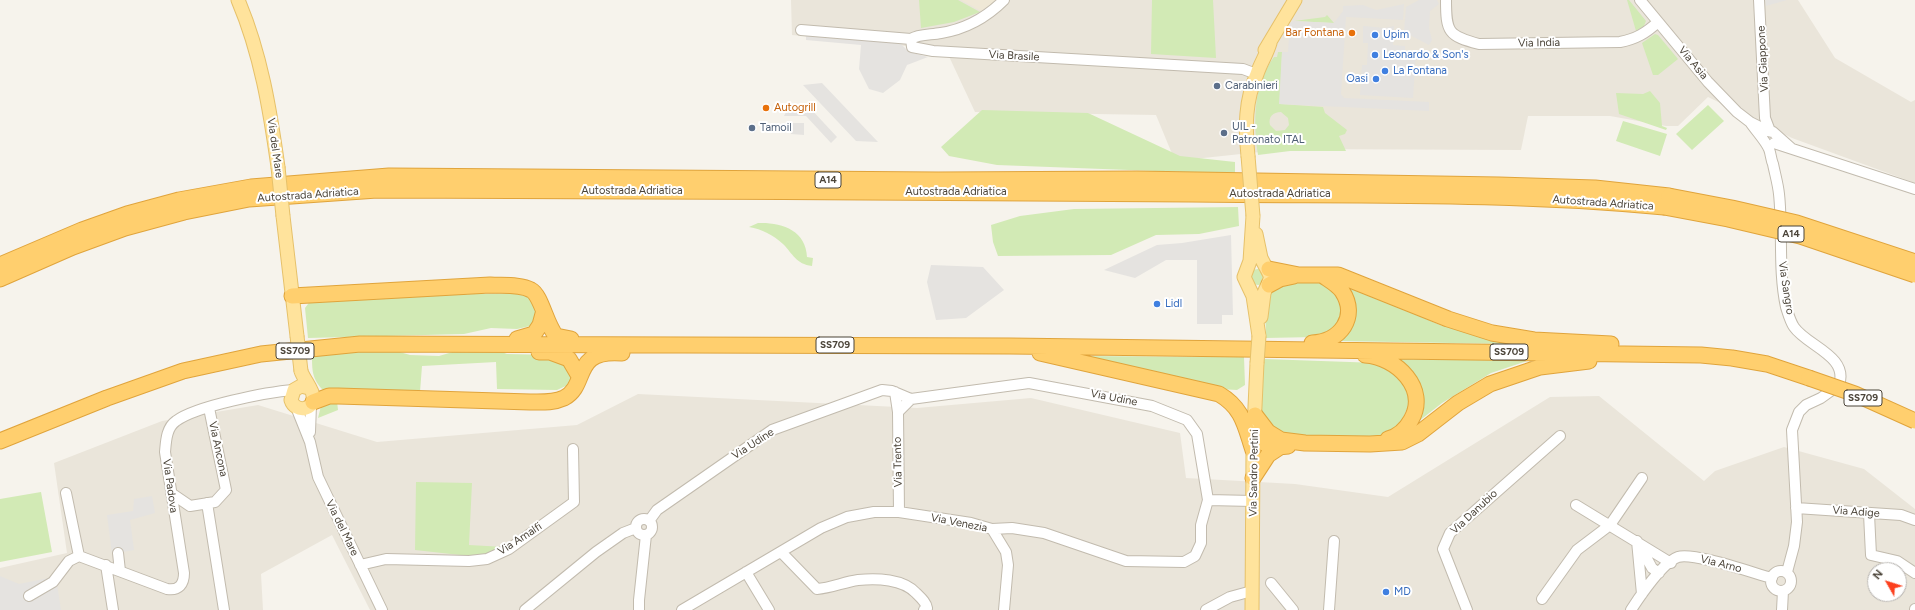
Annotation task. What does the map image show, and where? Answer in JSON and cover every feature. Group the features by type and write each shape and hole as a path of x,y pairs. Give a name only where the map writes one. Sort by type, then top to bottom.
{"highway":[{"name":"Autostrada Adriatica","path":"0,265 82,230 126,214 179,200 251,186 390,176 930,180 1137,179 1595,188 1666,202 1728,219 1800,236 1915,275"},
{"name":"Autostrada Adriatica","path":"0,279 73,247 110,233 184,212 249,199 313,193 377,190 1392,195 1666,202 1732,208 1796,223 1915,262"},
{"path":"1267,267 1299,275"},
{"path":"1267,286 1280,279 1299,275 1338,275 1352,279 1448,319 1492,332 1534,340 1654,347 1701,355"},
{"path":"1284,349 1294,344 1320,343 1329,340 1341,331 1347,321 1348,307 1344,295 1336,285 1322,275"},
{"path":"292,296 490,285 517,287 531,290 540,300 543,314 556,336 568,339 592,339 605,344"},
{"path":"490,343 523,338 534,334 540,325 543,314"},
{"path":"490,343 508,351 550,352 561,355 568,359 579,376"},
{"name":"SS709","path":"0,441 107,398 183,371 261,354 360,344 490,343 1010,346 1701,355 1732,358 1767,364 1855,394 1915,421"},
{"path":"303,397 329,396 543,402 564,398 572,391 588,360 596,356 609,353 648,352 660,344"},
{"path":"1010,346 1219,394 1230,401 1240,412 1253,450"},
{"path":"1316,349 1333,354 1372,356 1396,366 1404,372 1410,381 1415,392 1417,405 1414,415 1407,428 1394,437 1370,444"},
{"path":"1255,415 1268,432 1275,438 1305,443 1370,444 1402,442 1418,434 1458,403 1490,384 1540,367 1590,361 1690,359 1701,355"},
{"path":"1254,434 1260,442 1266,445 1280,447 1305,443"},
{"path":"1253,478 1268,455 1280,447"}],"main road":[{"name":"Via del Mare","path":"238,0 254,40 263,72 278,167 303,397"},
{"path":"1253,74 1260,55 1270,43 1295,0"},
{"name":"Via Sandro Pertini","path":"1252,610 1253,450 1257,363 1262,302 1271,277 1261,258 1253,218 1246,135 1246,113 1253,74"},
{"name":"Via Sandro Pertini","path":"1253,218 1250,261 1245,281 1250,288 1259,336"},
{"path":"1247,269 1258,263 1267,267"},
{"path":"1250,288 1258,290 1267,286"}],"street":[{"path":"802,30 911,39 962,28 991,13 1004,0"},
{"name":"Via India","path":"1446,0 1447,26 1452,34 1459,39 1479,44 1620,42 1633,39 1647,32 1658,22"},
{"name":"Via Asia","path":"1640,0 1713,87 1737,112 1767,136 1791,148 1915,189"},
{"name":"Via Giappone","path":"1759,0 1767,136"},
{"name":"Via Brasile","path":"911,39 912,47 934,51 1234,69 1253,74"},
{"name":"Via Sangro","path":"1767,136 1779,195 1781,257 1786,307 1794,327 1833,359 1840,369 1841,374 1839,385 1821,398 1806,405 1799,412 1792,430 1797,522 1794,546 1787,572 1792,583 1789,588 1783,591 1782,610"},
{"name":"Via Udine","path":"525,610 596,552 623,533 636,528 637,523 641,519 649,520 657,510 772,430 882,390 895,392 911,399 1029,383 1152,406 1187,420 1197,434 1208,500"},
{"path":"895,392 898,412"},
{"name":"Via Padova","path":"79,556 167,589 174,590 182,585 184,573 165,452 166,436 175,422 209,408 271,393 303,397"},
{"name":"Via del Mare","path":"303,397 310,442"},
{"name":"Via del Mare","path":"303,397 310,442 318,477 382,610"},
{"path":"898,412 911,399"},
{"name":"Via Ancona","path":"171,493 190,506 215,502 226,490 209,408"},
{"name":"Via Trento","path":"898,412 899,512"},
{"name":"Via Danubio","path":"1467,610 1443,549 1450,534 1560,436"},
{"name":"Via Amalfi","path":"360,564 386,559 469,561 487,559 509,549 574,502 573,449"},
{"path":"1542,599 1577,550 1610,525 1642,478"},
{"path":"29,596 54,582 69,561 79,556 66,493"},
{"path":"1208,500 1253,501"},
{"name":"Via Venezia","path":"682,610 821,528 842,519 868,512 899,512 970,523 992,530 1012,528 1044,533 1126,561 1184,562 1195,556 1201,543 1201,524 1208,500"},
{"path":"207,503 224,610"},
{"path":"1576,505 1671,563"},
{"name":"Via Adige","path":"1796,508 1901,515 1915,520"},
{"path":"1869,514 1871,555 1897,561 1915,573"},
{"path":"636,528 640,534 646,535 651,532 652,527 649,520"},
{"path":"992,530 1006,552 1008,565 1004,610"},
{"path":"639,610 646,535"},
{"path":"1329,610 1334,541"},
{"path":"1637,541 1652,568 1659,573"},
{"path":"1637,541 1642,594"},
{"path":"781,552 816,589 829,588 858,580 889,580 910,587 926,604 927,608 924,610"},
{"path":"118,553 120,571"},
{"name":"Via Arno","path":"1631,610 1659,573 1678,557 1691,557 1725,564 1772,578"},
{"path":"106,565 113,610"},
{"path":"1783,591 1777,590 1773,587 1772,578 1778,571 1787,572"},
{"path":"746,572 769,610"},
{"path":"1271,583 1293,610"},
{"path":"1206,610 1230,597 1252,591"}],"shaded area":[{"path":"791,0 1798,0 1835,58 1911,102 1915,100 1915,183 1792,138 1708,97 1678,126 1666,126 1610,116 1528,116 1521,150 1288,149 1175,161 1156,115 975,112 946,50 792,35"},
{"path":"961,0 997,0 981,11"},
{"path":"1419,0 1437,0 1439,4 1430,11 1429,28 1432,40 1429,45 1404,32 1406,7"},
{"path":"1765,0 1787,0 1766,6"},
{"path":"1404,4 1403,20 1346,17 1341,94 1344,98 1429,102 1429,111 1279,104 1282,52 1288,52 1290,23 1294,21 1334,23 1343,11 1343,6 1363,5 1376,10"},
{"name":"La Fontana","path":"1363,26 1385,28 1394,26 1393,45 1405,46 1405,51 1416,52 1413,98 1360,95 1362,65 1367,65 1368,43 1363,43"},
{"path":"806,34 897,40 909,52 928,57 907,65 900,80 883,93 869,89 859,69 861,45 806,40"},
{"path":"822,83 878,142 856,141 803,85"},
{"path":"788,108 810,108 837,137 831,143 806,116 784,116"},
{"path":"792,123 804,123 804,135 791,134"},
{"path":"1231,235 1233,315 1222,315 1222,324 1197,324 1197,260 1166,260 1135,278 1104,270 1157,245 1182,243"},
{"path":"931,265 983,267 1004,290 966,318 936,320 927,282"},
{"path":"638,394 917,408 1031,398 1180,433 1186,478 1295,484 1388,497 1550,397 1599,396 1704,481 1715,471 1784,447 1864,469 1915,509 1915,610 370,610 332,535 261,574 263,610 0,610 0,568 67,553 54,463 162,421 258,405 377,442 577,425"},
{"path":"152,496 155,513 130,520 134,550 112,554 107,515 133,511 134,499"},
{"path":"0,576 19,584 49,578 57,584 61,610 0,610"}],"green space":[{"path":"919,0 958,0 980,12 954,22 921,28"},
{"path":"1152,0 1213,0 1216,58 1151,54"},
{"path":"1627,0 1629,0 1646,21 1644,26 1636,31"},
{"path":"1327,15 1334,23 1294,21 1325,17"},
{"path":"1655,34 1658,35 1678,59 1658,75 1653,75 1642,43"},
{"path":"1278,52 1282,52 1280,104 1323,107 1325,113 1347,130 1345,134 1339,136 1346,151 1290,151 1258,155 1255,117 1258,92 1267,68 1274,57 1277,57","holes":["1281,112 1288,118 1289,125 1285,130 1276,131 1270,125 1270,117 1276,113"]},
{"path":"1650,91 1660,103 1662,126 1667,128 1666,130 1619,114 1616,93 1643,94"},
{"path":"1708,105 1724,121 1692,150 1676,134"},
{"path":"982,110 1088,113 1180,156 1235,162 1235,174 997,165 949,156 941,147"},
{"path":"1623,121 1667,134 1660,156 1616,141"},
{"path":"1238,207 1239,226 1199,234 1156,235 1111,255 998,256 993,242 991,225 1020,216 1074,209"},
{"path":"758,223 783,226 797,234 806,248 807,257 813,258 812,266 798,261 783,244 771,235 749,227"},
{"path":"1258,269 1265,274 1266,277 1261,284 1258,285 1251,280 1250,277 1255,270"},
{"path":"1280,282 1326,283 1343,304 1338,328 1315,337 1266,338 1265,301 1268,292"},
{"path":"1341,282 1440,325 1508,344 1337,341 1348,328"},
{"path":"525,293 534,299 537,318 530,326 517,329 491,328 464,334 308,338 305,308 311,300 322,297"},
{"path":"393,350 410,355 439,356 456,351 499,351 507,354 553,355 573,369 570,384 557,390 497,389 496,362 422,366 420,392 323,390 315,378 312,355"},
{"path":"1077,356 1244,357 1245,385 1237,390 1220,389"},
{"path":"1264,359 1378,363 1395,370 1409,392 1409,404 1399,427 1379,436 1285,437 1269,426 1263,416 1261,397"},
{"path":"1394,359 1530,360 1491,373 1442,403 1405,432 1419,413"},
{"path":"337,401 338,410 318,418 321,406"},
{"path":"416,482 472,483 469,545 505,547 486,555 469,556 415,550"},
{"path":"41,492 52,552 0,562 0,499"}],"place":[{"name":"Bar Fontana","path":"1352,33"},
{"name":"Upim","path":"1375,35"},
{"name":"Leonardo & Son's","path":"1375,55"},
{"name":"La Fontana","path":"1385,71"},
{"name":"Oasi","path":"1376,79"},
{"name":"Carabinieri","path":"1217,86"},
{"name":"Autogrill","path":"766,108"},
{"name":"Tamoil","path":"752,128"},
{"name":"UIL - Patronato ITAL","path":"1224,133"},
{"name":"Lidl","path":"1157,304"},
{"name":"MD","path":"1386,592"}]}
